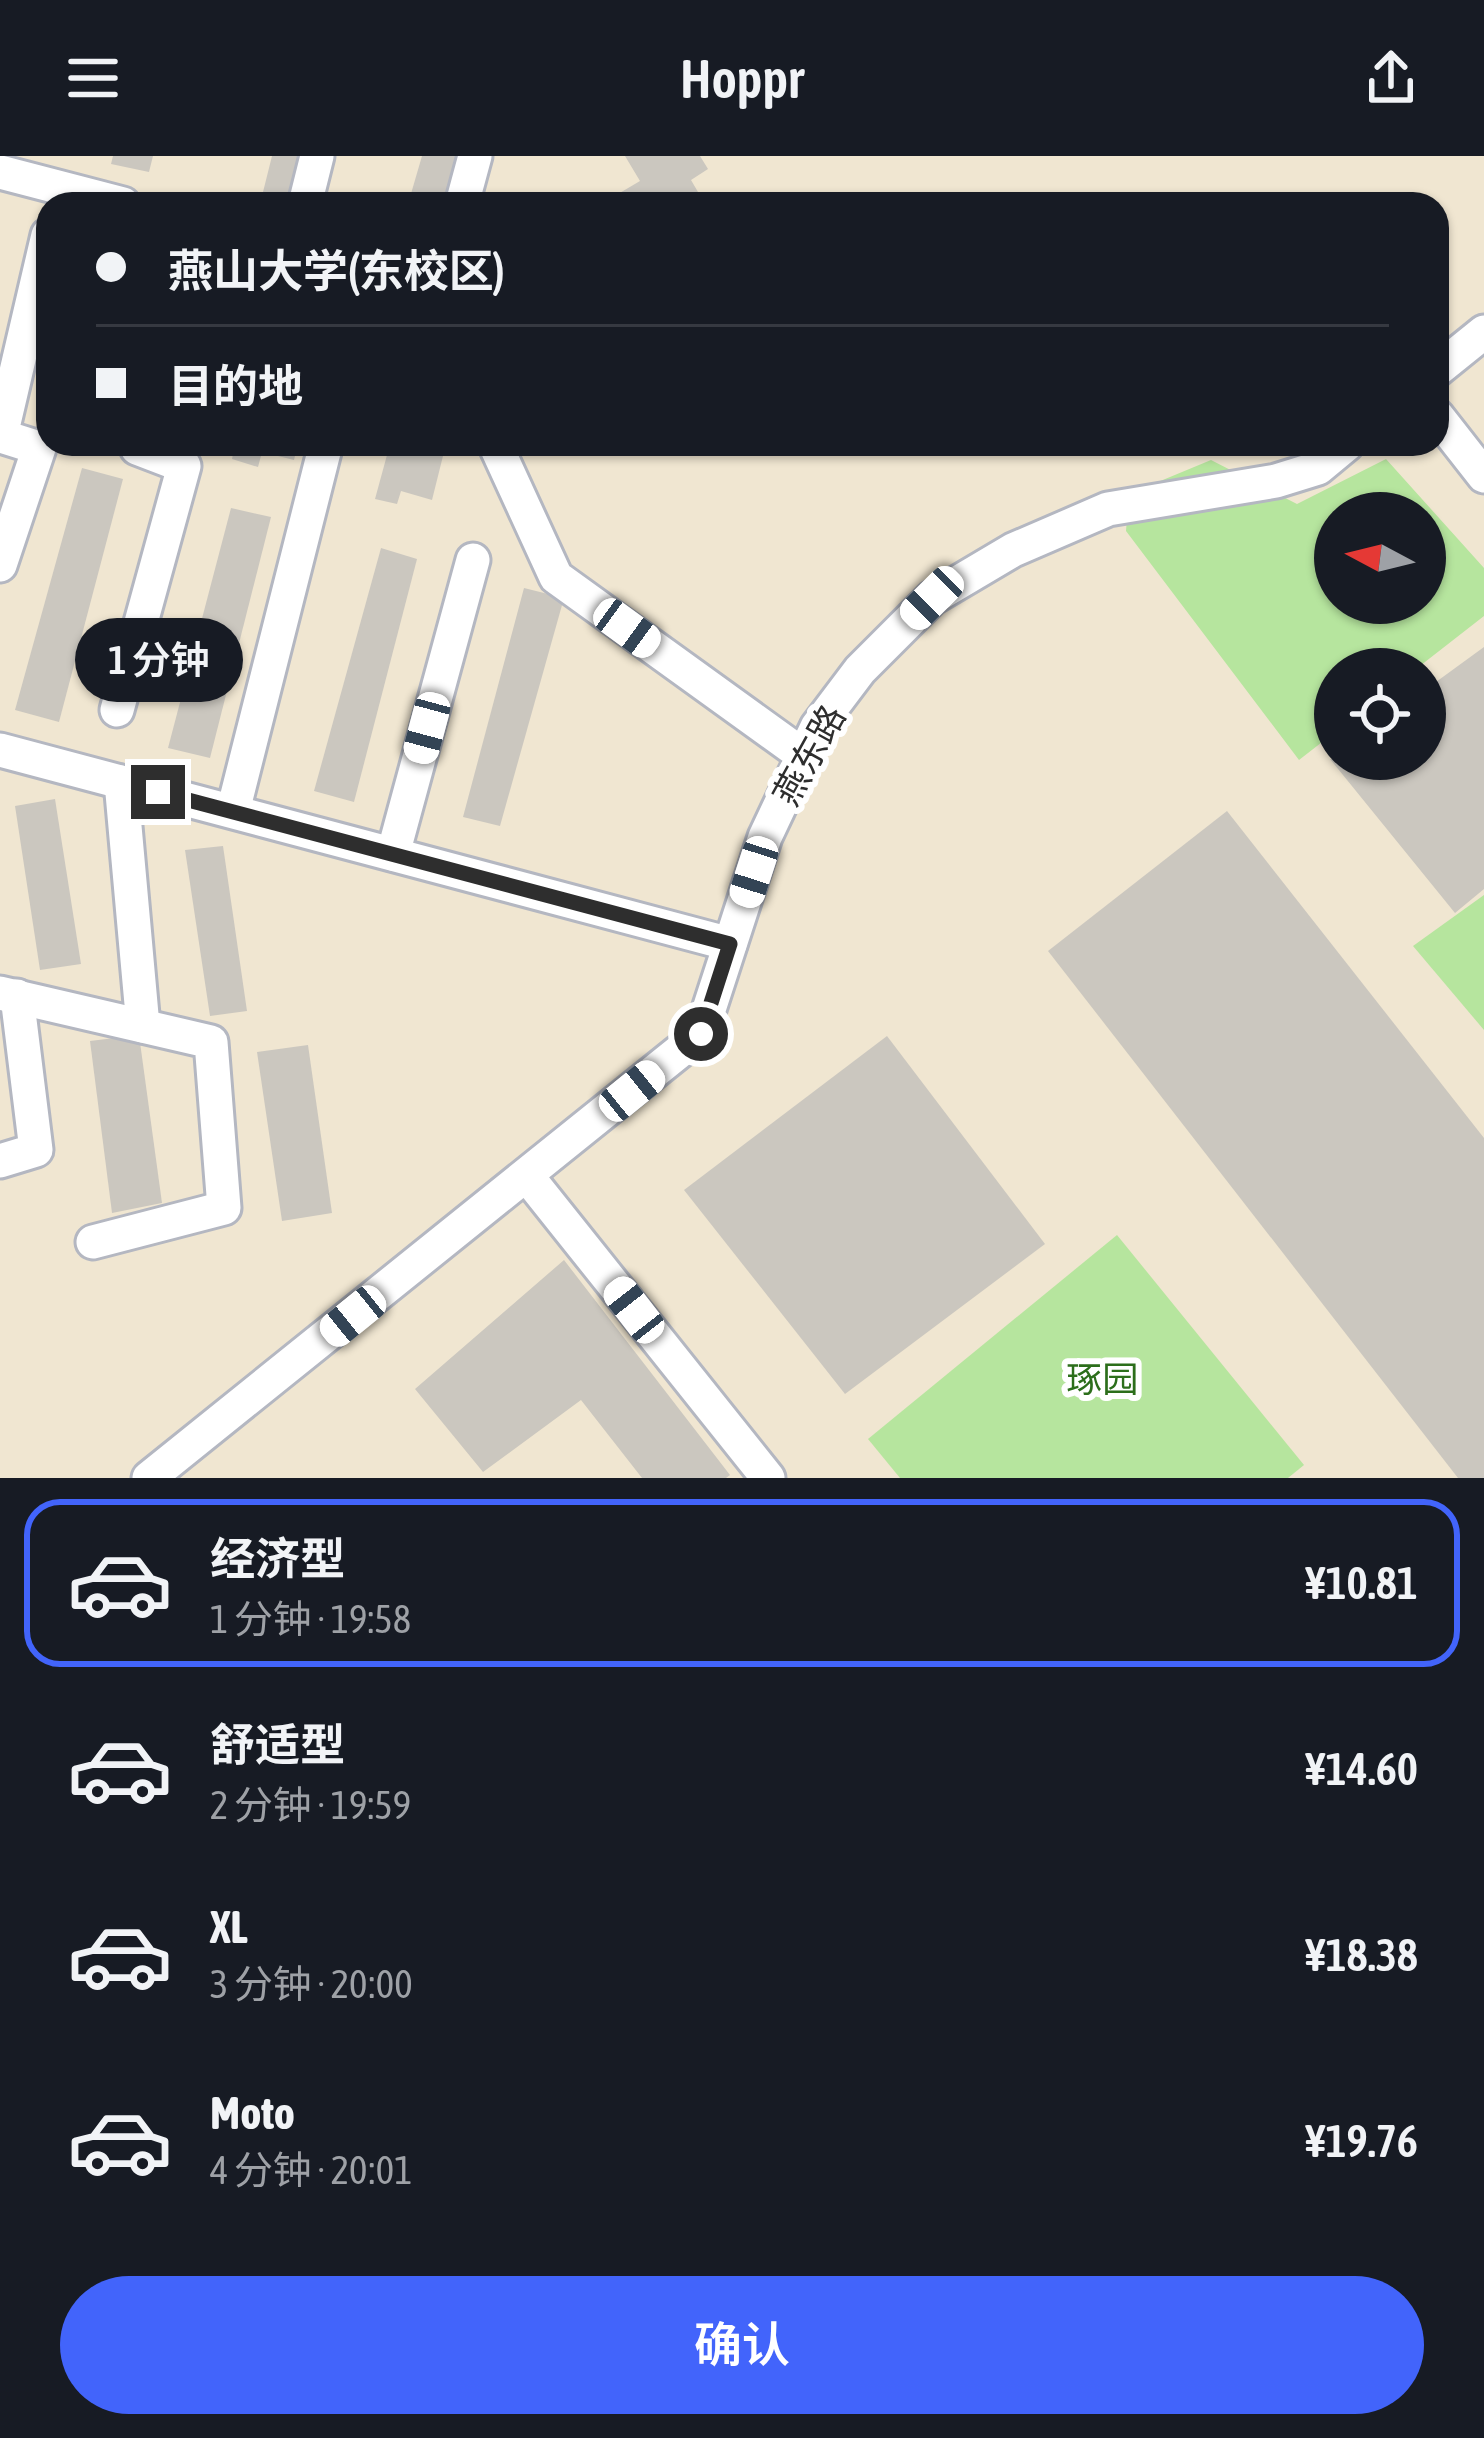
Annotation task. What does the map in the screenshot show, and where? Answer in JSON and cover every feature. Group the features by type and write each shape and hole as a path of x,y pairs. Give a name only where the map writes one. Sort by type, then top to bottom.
{"street":[{"path":"308,192 317,156"},
{"path":"465,192 475,156"},
{"path":"0,172 48,192"},
{"path":"36,286 1,436 36,447"},
{"path":"1449,360 1484,332"},
{"path":"1449,431 1484,476"},
{"path":"0,565 36,456"},
{"path":"117,710 184,466 158,456"},
{"path":"232,811 323,456"},
{"path":"501,456 556,577 804,756"},
{"name":"燕东路","path":"149,1478 188,1467 527,1176 701,1034 765,837 818,727 860,670 932,598 1013,550 1108,509 1276,481 1318,468 1332,456"},
{"path":"393,854 473,560"},
{"path":"0,750 730,944"},
{"path":"121,782 143,1026"},
{"path":"0,1161 36,1150 9,994 212,1042 224,1208 93,1242"},
{"path":"527,1176 768,1478"}],"shaded area":[{"path":"0,156 1484,156 1484,1478 0,1478"}],"green space":[{"path":"1386,459 1416,492 1321,492"},
{"path":"1211,460 1297,504 1314,495 1314,624 1446,624 1446,526 1484,568 1484,616 1443,648 1314,648 1314,748 1299,760 1126,531 1129,494"},
{"path":"1484,895 1484,1030 1413,946"},
{"name":"琢园","path":"1117,1235 1304,1465 1288,1478 900,1478 868,1439"}],"building":[{"path":"113,156 153,156 149,172 111,164"},
{"path":"272,156 314,156 305,192 263,192"},
{"path":"422,156 463,156 453,192 412,192"},
{"path":"625,156 700,156 708,169 691,180 698,192 621,192 640,181"},
{"path":"233,456 261,456 258,467"},
{"path":"387,456 443,456 432,500 401,491 397,504 375,499"},
{"path":"82,468 123,479 59,722 15,710"},
{"path":"231,508 271,517 210,758 168,748"},
{"path":"381,548 417,559 354,802 314,791"},
{"path":"524,588 564,598 500,826 463,817"},
{"path":"1484,647 1484,889 1455,913 1347,780 1446,780 1446,675"},
{"path":"55,799 81,964 40,970 15,806"},
{"path":"1227,811 1484,1138 1484,1478 1458,1478 1048,951"},
{"path":"223,846 247,1011 210,1016 185,850"},
{"path":"139,1035 162,1203 112,1213 90,1041"},
{"path":"887,1036 1045,1244 845,1394 684,1190"},
{"path":"308,1045 332,1213 282,1221 257,1052"},
{"path":"564,1260 730,1475 642,1478 581,1400 483,1472 415,1389"}],"route":[{"path":"158,792 730,944 701,1034"}]}
